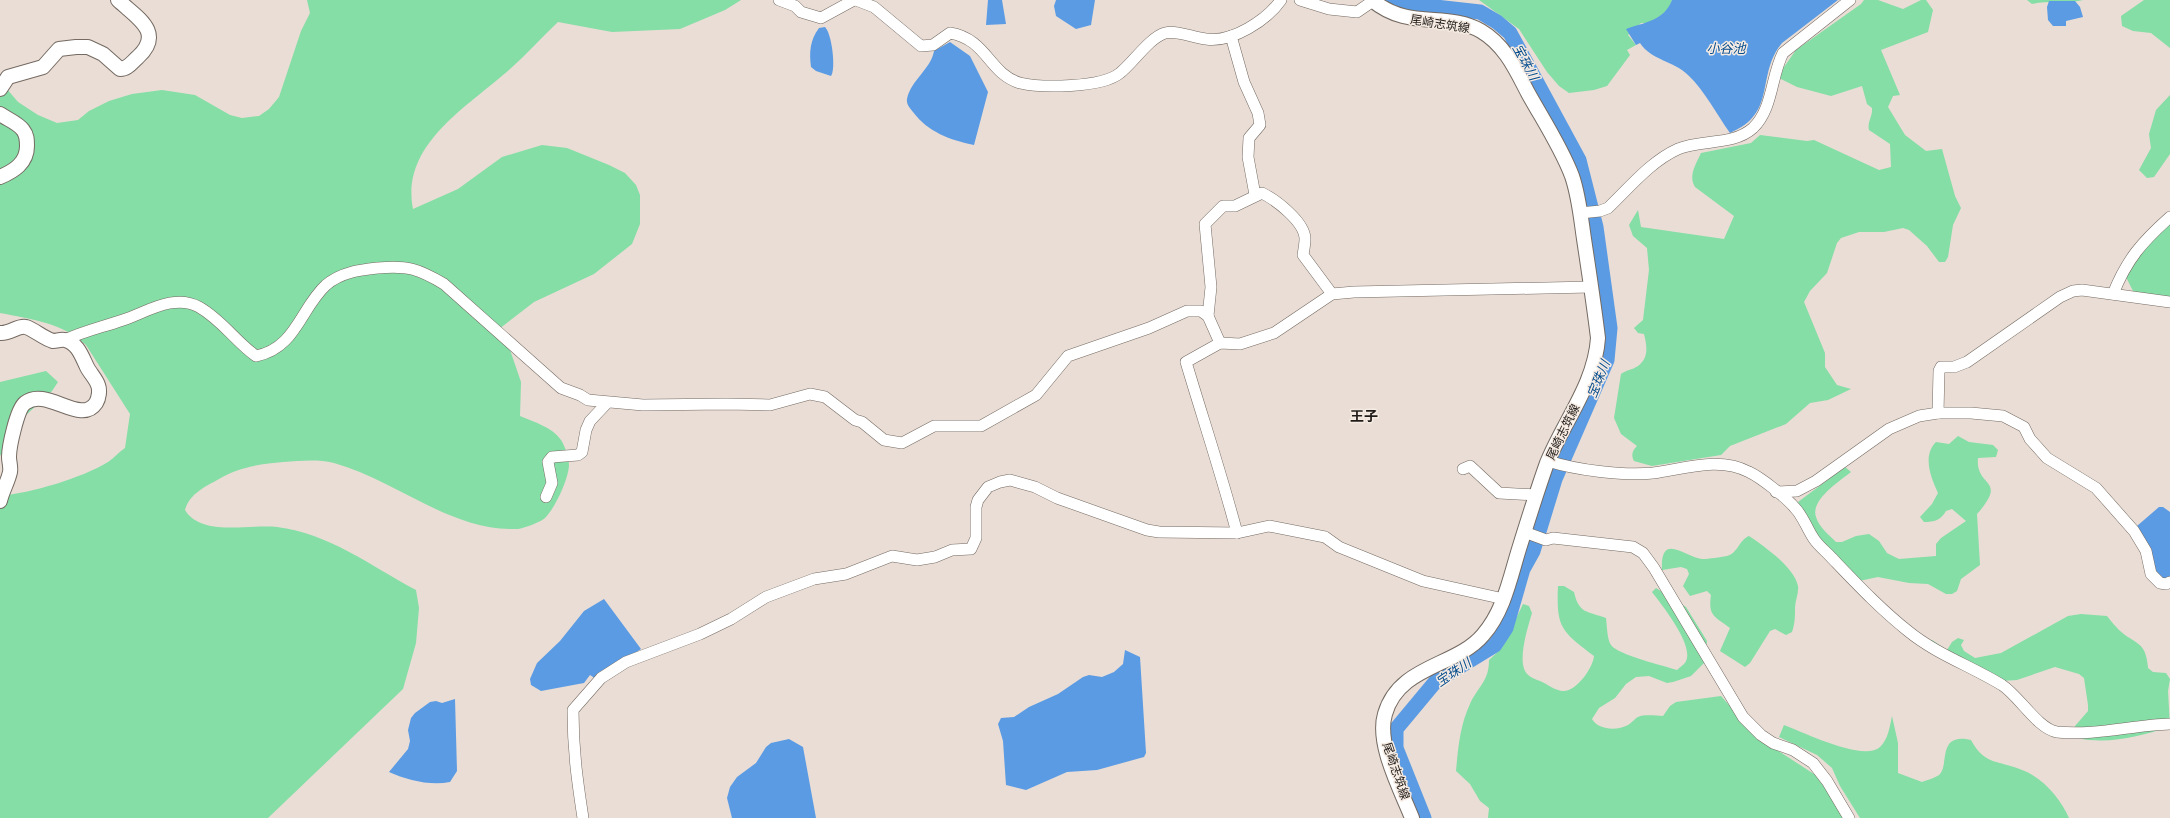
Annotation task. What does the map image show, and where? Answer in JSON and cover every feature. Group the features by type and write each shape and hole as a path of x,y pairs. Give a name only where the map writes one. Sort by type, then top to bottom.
{"main road":[{"path":"0,89 8,77 43,67 59,50 68,48 88,47 107,56 120,69 126,68 146,50 149,39 144,25 137,15 118,0"},
{"name":"尾崎志筑線","path":"1373,4 1405,18 1466,25 1480,31 1497,43 1511,61 1562,156 1572,178 1583,213 1598,338 1597,356 1536,495 1528,534 1504,599 1483,636 1471,646 1412,678 1397,692 1387,707 1383,729 1387,750 1412,818"},
{"path":"0,114 23,130 27,143 26,155 20,165 12,172 0,177"},
{"path":"0,333 8,334 19,328 25,327 53,341 65,340 83,354 87,368 98,385 98,400 92,407 84,410 73,409 44,399 30,400 24,404 18,417 9,454 10,474 2,491 0,501"}],"street":[{"path":"779,0 795,6 801,12 820,18 855,0 874,7 921,46 933,45 950,33 964,36 974,42 997,69 1008,78 1019,82 1046,87 1107,80 1119,74 1157,37 1165,33 1174,33 1208,40 1231,36 1273,11 1281,0"},
{"path":"1300,0 1329,9 1357,12 1373,4"},
{"path":"1583,213 1600,211 1608,208 1665,156 1679,149 1731,139 1752,129 1763,116 1777,64 1784,53 1850,0"},
{"path":"1231,36 1244,82 1258,113 1260,125 1249,138 1248,157 1255,195"},
{"path":"1220,343 1208,316 1211,287 1205,224 1223,206 1235,206 1255,195 1262,193 1272,198 1297,220 1305,237 1303,255 1332,294"},
{"path":"2112,294 2122,270 2132,254 2170,217"},
{"path":"65,340 80,333 124,320 153,307 174,303 188,303 197,306 218,319 243,348 256,356 268,354 291,335 328,284 344,274 358,270 405,267 424,272 444,284 561,388 580,395 588,400 643,405 726,404 770,406 810,394 825,397 855,420 862,422 884,440 902,443 934,426 981,426 1036,395 1068,356 1149,328 1187,311 1201,311 1208,316"},
{"path":"1237,533 1225,486 1212,451 1186,362 1220,343 1240,344 1274,333 1332,294 1354,292 1591,287"},
{"path":"1938,413 1939,371 1941,367 1954,367 1967,362 2060,297 2082,290 2170,302"},
{"path":"546,497 552,483 548,462 552,457 578,455 582,452 586,430 590,421 608,403"},
{"path":"1776,492 1797,491 1816,481 1889,429 1919,416 1938,413 1971,413 2003,416 2024,427 2030,439 2047,458 2096,488 2134,531 2146,551 2151,574 2160,583 2166,584 2170,582"},
{"path":"1551,462 1568,468 1635,474 1653,473 1688,466 1727,464 1750,472 1796,508 1815,540 1860,587 1908,631 1950,658 2003,686 2021,701 2038,720 2055,732 2114,730 2150,724 2170,724"},
{"path":"1463,469 1470,466 1499,493 1536,495"},
{"path":"583,818 577,789 573,748 573,710 601,678 626,662 700,634 731,619 766,597 814,579 846,574 892,556 917,560 935,557 952,550 971,549 976,538 976,507 978,500 988,487 1010,480 1035,487 1057,498 1147,530 1159,532 1237,533 1269,526 1325,537 1339,547 1423,581 1504,599"},
{"path":"1528,534 1546,540 1553,538 1633,547 1643,553 1669,591 1743,717 1761,735 1773,743 1793,750 1813,763 1827,781 1849,818"}],"green space":[{"path":"307,0 741,0 725,10 680,29 612,32 558,22 494,83 441,128 427,146 417,165 412,186 413,209 458,189 502,157 542,145 567,148 625,173 636,185 640,195 640,224 632,244 594,274 534,302 499,329 509,347 521,382 520,416 542,425 557,435 564,445 568,456 569,466 564,486 553,508 545,518 532,525 518,529 493,528 447,514 357,471 334,463 315,461 274,463 242,469 203,488 190,499 187,504 185,510 192,518 202,524 227,528 277,527 296,530 314,536 349,552 416,590 419,608 416,643 403,689 268,818 0,818 0,496 26,492 56,484 85,474 108,462 125,448 130,414 86,345 77,338 46,323 0,313 0,81 18,102 38,115 57,123 78,120 89,111 109,101 132,94 162,90 195,95 230,115 242,118 259,116 269,109 279,97 301,31 310,13"},
{"path":"1479,0 1672,0 1669,9 1651,23 1641,23 1628,35 1636,45 1627,50 1630,55 1607,86 1594,90 1569,93 1559,86 1547,72 1519,29"},
{"path":"1864,0 1878,0 1903,9 1921,0 1926,0 1933,10 1928,32 1881,50 1900,95 1893,96 1888,107 1905,135 1926,151 1942,149 1955,196 1961,208 1953,225 1948,257 1945,262 1939,262 1927,246 1909,230 1903,228 1884,232 1859,232 1841,238 1837,243 1827,273 1810,291 1804,302 1825,353 1825,367 1837,385 1851,389 1828,400 1810,403 1786,424 1730,446 1721,455 1652,466 1634,461 1632,453 1637,446 1621,434 1614,418 1621,374 1638,366 1642,363 1646,356 1644,334 1638,333 1634,328 1643,320 1649,270 1647,248 1633,236 1629,225 1638,210 1641,227 1724,239 1734,216 1695,187 1692,179 1695,166 1701,153 1751,143 1760,135 1807,141 1814,140 1879,170 1891,167 1890,144 1869,130 1872,108 1867,104 1862,86 1831,96 1797,87 1777,77 1796,50 1861,4"},
{"path":"2027,0 2083,0 2032,4"},
{"path":"2144,0 2170,0 2170,48 2151,33 2133,31 2122,26 2121,16"},
{"path":"2170,95 2170,154 2154,177 2147,178 2139,170 2151,148 2149,134 2156,110"},
{"path":"2170,222 2170,300 2134,293 2126,277 2131,264"},
{"path":"46,371 58,382 52,391 25,416 0,456 0,382"},
{"path":"1958,436 1969,442 1993,445 1998,450 1996,457 1978,458 1978,468 1991,488 1986,502 1977,514 1980,565 1961,579 1957,591 1952,594 1946,594 1928,584 1909,583 1878,577 1859,581 1818,541 1798,502 1845,467 1851,472 1827,492 1817,504 1815,511 1819,524 1830,537 1836,542 1842,542 1856,536 1869,534 1879,541 1887,553 1899,559 1936,556 1936,544 1941,538 1966,521 1952,509 1946,511 1942,517 1931,522 1924,522 1920,517 1932,504 1938,493 1929,467 1929,454 1936,442 1949,444"},
{"path":"1749,536 1785,565 1795,579 1798,589 1792,632 1786,635 1775,629 1770,631 1750,663 1745,667 1720,651 1730,628 1716,618 1711,612 1711,595 1707,591 1690,596 1683,586 1689,574 1687,569 1681,567 1662,570 1662,558 1665,552 1669,549 1675,549 1702,559 1727,556 1734,552 1743,540"},
{"path":"1558,586 1564,586 1574,592 1578,604 1585,611 1606,618 1608,636 1611,645 1623,653 1677,670 1686,661 1687,654 1685,645 1676,625 1652,592 1656,588 1686,607 1707,641 1704,663 1691,676 1667,683 1649,676 1636,677 1626,684 1615,698 1599,708 1592,719 1595,723 1603,727 1613,729 1624,727 1641,716 1663,716 1670,706 1676,702 1721,696 1757,737 1817,776 1844,818 1488,818 1489,808 1480,801 1470,784 1456,771 1460,737 1470,704 1487,674 1489,660 1502,648 1523,604 1529,606 1532,613 1523,650 1523,665 1528,675 1557,690 1568,690 1578,684 1591,667 1593,661 1594,656 1575,641 1563,628 1558,612"},
{"path":"2081,614 2107,616 2119,630 2139,644 2145,652 2148,668 2153,672 2166,673 2170,679 2168,691 2170,727 2136,736 2113,740 2089,740 2077,738 2075,726 2088,711 2084,678 2079,674 2055,667 2017,680 1985,682 1909,639 1928,646 1932,640 1947,650 1952,642 1958,638 1964,640 1961,645 1964,651 1975,658 2001,653 2068,616"},
{"path":"1892,716 1898,743 1898,773 1922,782 1935,777 1942,771 1948,745 1953,741 1960,739 1971,740 1976,748 1987,758 2029,773 2044,783 2061,803 2069,818 1860,818 1840,786 1832,768 1817,755 1779,737 1784,725 1833,744 1860,751 1872,751 1880,747 1885,741"}],"water":[{"path":"988,0 1002,0 1006,24 986,25"},
{"path":"1056,0 1095,0 1091,25 1076,29 1056,16 1054,6"},
{"name":"小谷池","path":"1672,0 1838,0 1782,43 1769,68 1764,93 1755,115 1745,125 1730,133 1705,96 1688,75 1676,66 1650,53 1640,43 1636,45 1626,29 1659,17 1669,7"},
{"path":"2049,1 2075,1 2080,7 2083,17 2066,21 2066,26 2053,26 2048,20 2047,7"},
{"path":"825,27 830,37 833,59 831,76 816,71 811,67 810,51 812,42 819,28"},
{"path":"950,42 970,56 988,92 974,145 948,138 925,125 907,103 912,86 929,63 934,51"},
{"path":"2159,507 2163,507 2170,512 2170,578 2164,579 2158,575 2137,526"},
{"path":"604,599 641,649 596,679 590,675 584,683 541,691 531,685 530,679 537,663 560,641 584,611"},
{"path":"1125,650 1140,657 1146,753 1144,757 1097,770 1067,772 1026,790 1006,785 1003,741 998,724 1001,718 1014,717 1029,707 1058,694 1083,677 1089,675 1102,677 1114,672 1123,664"},
{"path":"455,699 457,771 450,782 419,782 403,778 389,772 408,749 410,741 408,730 411,718 415,713 430,702 436,701 442,703"},
{"path":"789,739 803,747 816,818 732,818 727,798 730,787 737,777 756,763 766,747 771,743"}],"waterway":[{"name":"宝珠川","path":"1374,0 1480,12 1497,22 1510,33 1579,160 1596,227 1610,328 1607,360 1555,479 1533,551 1523,569 1506,628 1495,645 1436,681 1396,729 1396,748 1424,818"}],"district":[{"name":"王子","path":"1364,416"}]}
